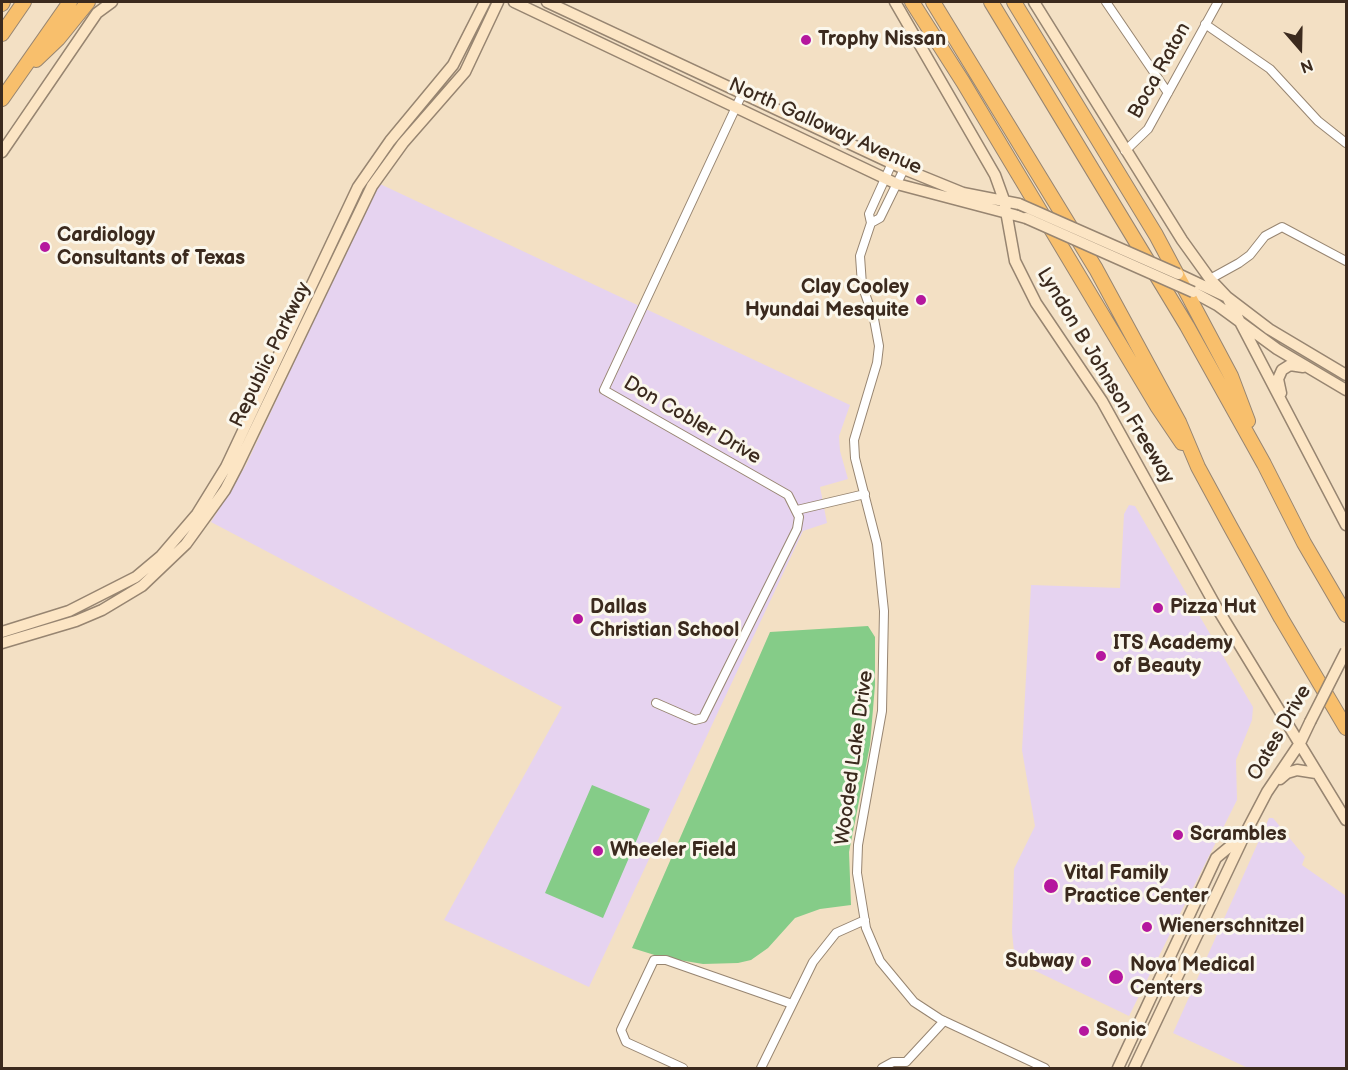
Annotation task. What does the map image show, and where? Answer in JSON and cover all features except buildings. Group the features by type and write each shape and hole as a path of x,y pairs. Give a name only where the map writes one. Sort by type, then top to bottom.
{"highway":[{"path":"2,34 24,2"},
{"path":"2,99 70,2"},
{"path":"15,80 58,39 88,2"},
{"path":"912,2 1157,406 1198,467"},
{"name":"Lyndon B Johnson Freeway","path":"933,2 1096,269 1179,422 1198,467 1281,618 1347,728"},
{"path":"991,2 1180,315 1264,464 1292,520 1347,615"},
{"path":"1014,2 1156,235 1231,376 1264,464"}],"main road":[{"path":"98,14 102,2"},
{"path":"2,152 98,14 112,2"},
{"name":"Republic Parkway","path":"2,632 69,611 136,577 161,556 191,522 226,467 358,187 390,141 453,65 485,2"},
{"name":"Republic Parkway","path":"2,643 76,621 102,610 142,586 186,544 225,490 237,467 372,186 403,143 465,72 498,2"},
{"name":"North Galloway Avenue","path":"514,2 897,184 1026,218 1193,292 1242,323 1277,349 1347,390"},
{"name":"North Galloway Avenue","path":"546,2 904,169 963,193 1019,204 1227,297 1269,329 1347,375"},
{"name":"Lyndon B Johnson Freeway","path":"896,2 995,176 1007,212 1015,261 1036,303 1102,401 1214,603 1316,773 1347,820"},
{"path":"1034,2 1125,151 1198,262 1227,297 1347,525"},
{"path":"432,93 440,102"},
{"path":"983,198 992,189 995,176"},
{"path":"1162,278 1184,278 1198,271 1198,262"},
{"path":"1286,411 1278,379 1282,370 1290,365 1314,370"},
{"name":"Oates Drive","path":"1134,1068 1245,834 1267,792 1300,743 1347,651"},
{"path":"1267,792 1287,773 1297,770 1316,773"},
{"name":"Oates Drive","path":"1118,1068 1216,858 1245,834"},
{"path":"1166,964 1180,971"}],"street":[{"path":"1106,2 1168,93"},
{"name":"Boca Raton","path":"1125,151 1148,129 1218,2"},
{"path":"1205,24 1270,69 1318,121 1347,143"},
{"name":"Don Cobler Drive","path":"743,92 604,390 788,495 798,510"},
{"name":"Wooded Lake Drive","path":"871,224 869,214 892,163"},
{"name":"Wooded Lake Drive","path":"904,169 880,218 871,224 863,242 861,268 862,285 874,318 879,346 877,363 854,440 855,458 881,570 885,662 876,757 858,844 857,873 865,920 880,961 914,1002 944,1021 1045,1068"},
{"path":"1210,279 1251,255 1265,236 1282,227 1347,261"},
{"path":"656,703 695,720 703,718 797,529 798,510 865,494"},
{"path":"761,1068 813,962 836,933 865,920"},
{"path":"682,1068 626,1042 621,1030 654,960 666,960 792,1004"},
{"path":"882,1068 893,1062 906,1062 944,1021"}],"shaded area":[{"name":"Dallas Christian School","path":"378,183 850,405 839,436 840,451 848,479 820,487 827,523 803,531 589,987 444,920 562,707 211,522 246,465"},
{"path":"1129,505 1135,506 1253,707 1252,720 1236,760 1237,800 1129,1016 1015,961 1012,932 1014,869 1035,826 1022,750 1031,585 1120,588 1124,514"},
{"path":"1269,818 1273,818 1305,857 1302,865 1346,896 1346,1068 1248,1068 1173,1033"}],"green space":[{"path":"868,626 875,637 875,685 870,745 849,852 851,905 820,909 795,918 768,948 751,960 738,963 703,964 661,957 632,948 770,632"},
{"name":"Wheeler Field","path":"592,785 650,809 603,918 545,893"}],"place":[{"name":"Trophy Nissan","path":"806,40"},
{"name":"Cardiology Consultants of Texas","path":"45,247"},
{"name":"Clay Cooley Hyundai Mesquite","path":"921,300"},
{"name":"Pizza Hut","path":"1158,608"},
{"name":"Dallas Christian School","path":"578,619"},
{"name":"ITS Academy of Beauty","path":"1101,656"},
{"name":"Scrambles","path":"1178,835"},
{"name":"Wheeler Field","path":"598,851"},
{"name":"Vital Family Practice Center","path":"1051,886"},
{"name":"Wienerschnitzel","path":"1147,927"},
{"name":"Subway","path":"1086,962"},
{"name":"Nova Medical Centers","path":"1116,977"},
{"name":"Sonic","path":"1084,1031"}]}
